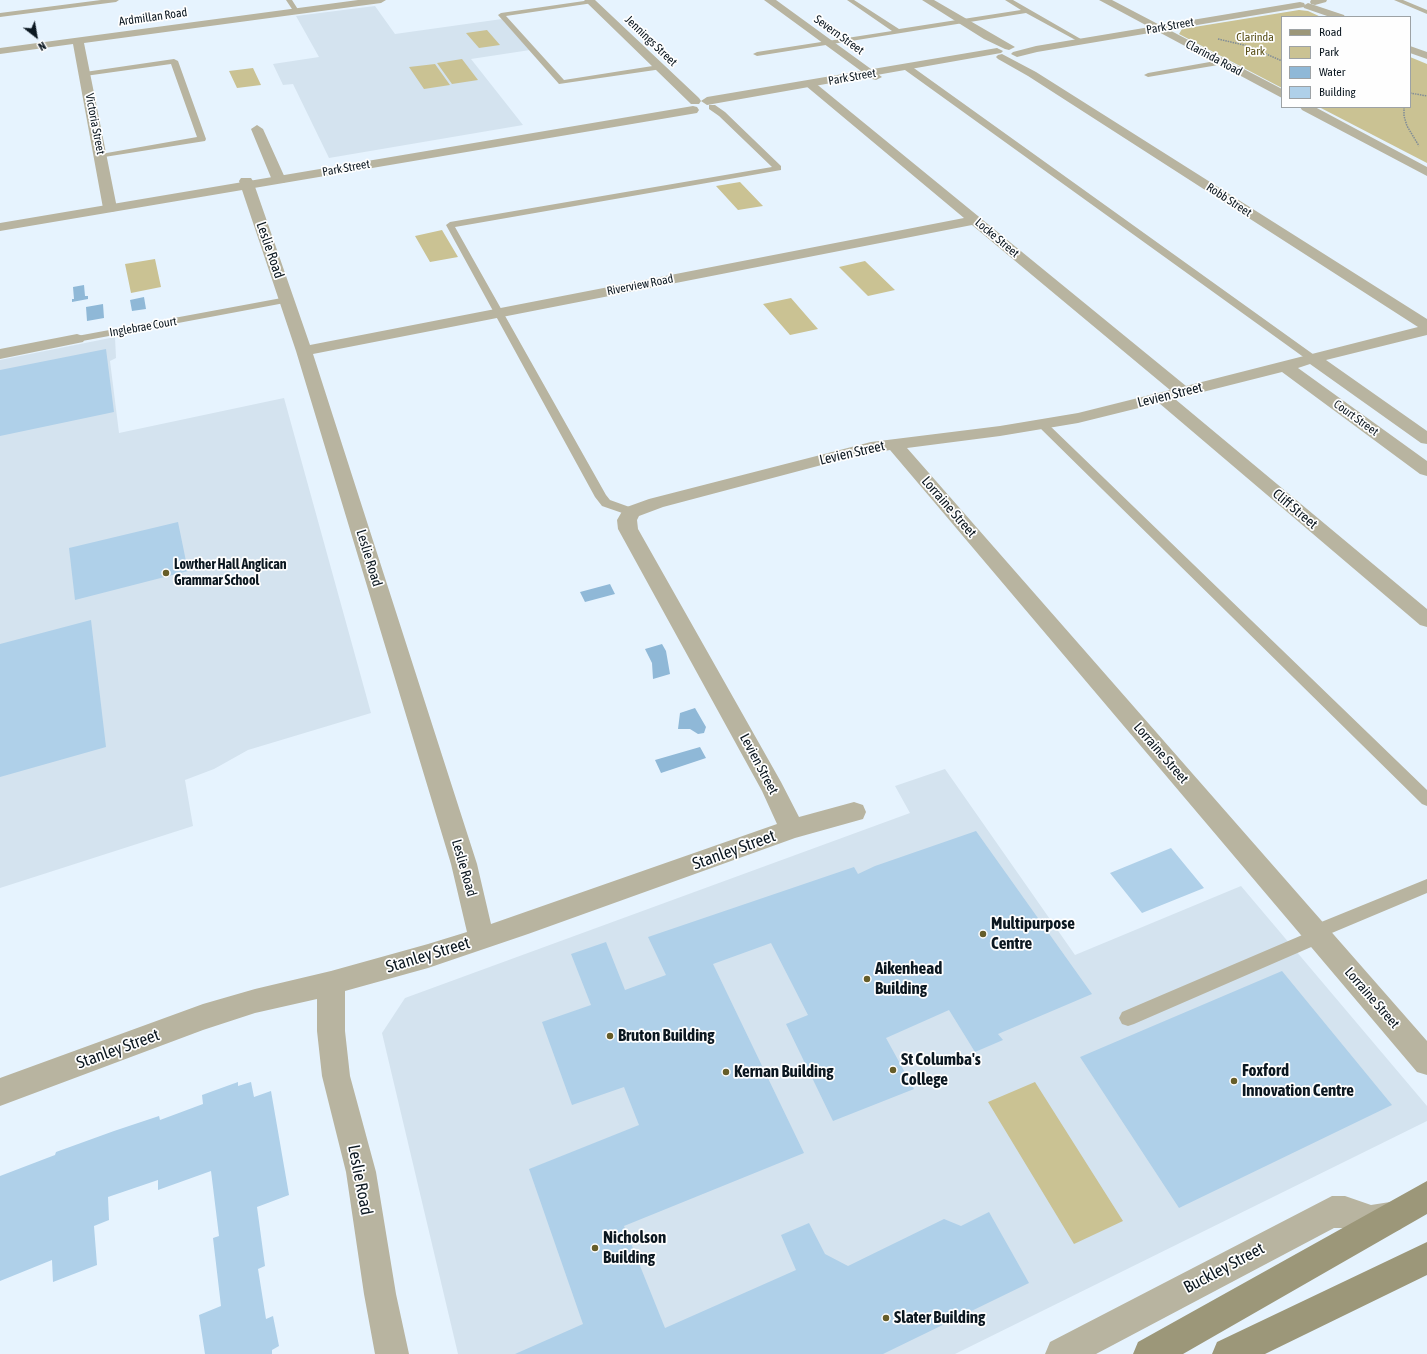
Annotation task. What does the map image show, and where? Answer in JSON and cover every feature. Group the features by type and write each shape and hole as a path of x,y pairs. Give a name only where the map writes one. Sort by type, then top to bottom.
{"main road":[{"name":"Buckley Street","path":"1150,1354 1427,1197"},
{"path":"1229,1354 1427,1258"}],"street":[{"name":"Ardmillan Road","path":"0,51 380,0"},
{"name":"Severn Street","path":"769,0 874,76"},
{"name":"Robb Street","path":"926,0 988,37 1032,74 1427,328"},
{"name":"Clarinda Road","path":"1104,0 1281,93"},
{"name":"Park Street","path":"1156,27 1290,0"},
{"path":"1290,0 1312,3 1335,15"},
{"name":"Jennings Street","path":"590,1 658,67 701,105"},
{"name":"Park Street","path":"0,222 110,206 278,178 653,115 701,105 1007,52 1312,3"},
{"name":"Victoria Street","path":"78,40 110,206"},
{"path":"1411,49 1427,56"},
{"name":"Locke Street","path":"813,86 1183,392"},
{"path":"1308,108 1427,172"},
{"path":"257,129 278,178"},
{"name":"Leslie Road","path":"247,183 304,351 464,864 472,893 481,938"},
{"name":"Park Street","path":"0,227 110,206"},
{"name":"Riverview Road","path":"304,351 975,220"},
{"name":"Levien Street","path":"792,829 773,789 628,529 627,520 631,512 656,503 845,453 894,444 1043,425 1286,366 1427,328"},
{"name":"Inglebrae Court","path":"0,354 77,339"},
{"name":"Court Street","path":"1313,359 1427,439"},
{"name":"Court Street","path":"1286,366 1427,470"},
{"name":"Cliff Street","path":"1163,397 1427,620"},
{"name":"Lorraine Street","path":"894,444 1427,1062"},
{"name":"Stanley Street","path":"0,1092 203,1017 255,1001 331,983 428,956 792,829 854,812"},
{"name":"Leslie Road","path":"331,983 331,1031 336,1076 361,1172 380,1294 392,1354"},
{"name":"Buckley Street","path":"1062,1354 1332,1212 1345,1212 1357,1218 1371,1221 1392,1217"}],"lane":[{"path":"0,15 116,0"},
{"path":"289,0 296,11"},
{"path":"850,0 897,31"},
{"path":"1008,0 1080,40"},
{"path":"1397,0 1427,12"},
{"path":"590,1 502,15 562,82 658,67"},
{"path":"757,54 1027,11"},
{"path":"85,74 174,62 202,139 101,156"},
{"path":"1148,75 1221,62"},
{"path":"910,69 1313,359"},
{"path":"631,512 606,503 601,498 450,225 778,168 722,114 701,105"},
{"name":"Inglebrae Court","path":"77,339 287,300"},
{"path":"1043,425 1427,800"},
{"path":"1128,1018 1427,886"}],"path":[{"path":"1218,39 1248,46 1281,61"},
{"path":"1411,93 1427,96"},
{"path":"1404,108 1404,116 1407,126 1413,139 1422,150"}],"shaded area":[{"path":"375,6 395,34 502,19 530,50 471,59 523,125 329,158 293,84 283,85 273,64 319,57 296,16"},
{"name":"Lowther Hall Anglican Grammar School","path":"115,337 116,358 110,361 119,433 284,398 371,713 248,750 214,769 185,780 193,826 0,888 0,360"},
{"name":"St Columba's College","path":"945,769 1075,955 1241,886 1427,1106 1427,1121 955,1354 458,1354 382,1033 405,998 910,813 895,786"}],"green space":[{"name":"Clarinda Park","path":"1299,10 1308,11 1319,16 1281,16 1281,87 1179,34 1182,29"},
{"path":"487,30 500,45 479,48 466,33"},
{"path":"1411,57 1427,64 1427,163 1321,108 1411,108"},
{"path":"462,59 478,80 452,84 437,63"},
{"path":"435,64 450,85 424,89 409,67"},
{"path":"253,68 261,85 237,88 229,71"},
{"path":"740,182 763,206 738,210 716,186"},
{"path":"442,230 458,257 430,262 415,236"},
{"path":"155,259 161,287 131,293 125,264"},
{"path":"865,261 895,290 868,296 839,267"},
{"path":"791,298 818,329 790,335 763,304"},
{"path":"1035,1082 1123,1221 1074,1244 988,1102"}],"water":[{"path":"84,285 85,296 88,296 88,299 72,302 72,299 74,299 73,287"},
{"path":"144,297 146,309 132,311 130,300"},
{"path":"103,304 104,318 87,321 86,307"},
{"path":"610,584 615,594 585,602 580,592"},
{"path":"662,644 666,651 670,674 653,679 652,663 645,649"},
{"path":"695,708 706,727 704,733 698,734 690,729 678,729 680,713"},
{"path":"700,747 706,758 661,773 655,760"}],"building":[{"path":"106,349 114,412 0,436 0,370"},
{"path":"178,522 188,571 75,600 69,548"},
{"path":"91,620 106,747 0,777 0,644"},
{"path":"976,831 1092,994 998,1034 1003,1040 975,1052 949,1010 886,1038 914,1089 833,1121 786,1024 808,1015 771,943 713,964 804,1153 624,1226 665,1328 796,1270 781,1235 809,1223 825,1254 848,1266 944,1219 961,1226 989,1212 1029,1283 883,1354 515,1354 583,1324 529,1169 639,1125 624,1087 572,1105 542,1022 591,1005 571,954 606,942 625,990 666,975 648,937 854,867 858,874 875,866"},
{"path":"1171,848 1204,888 1142,913 1110,873"},
{"name":"Foxford Innovation Centre","path":"1282,971 1392,1105 1179,1208 1080,1057"},
{"path":"238,1082 238,1086 251,1082 254,1097 271,1091 289,1195 257,1207 265,1266 258,1269 266,1319 273,1316 279,1346 272,1350 272,1354 205,1354 199,1315 221,1306 213,1238 219,1236 211,1171 158,1190 158,1180 108,1197 109,1220 94,1226 97,1265 53,1282 52,1260 0,1281 0,1176 55,1155 56,1152 114,1131 159,1116 160,1120 203,1104 202,1095"}],"place":[{"name":"Lowther Hall Anglican Grammar School","path":"166,573"},
{"name":"Multipurpose Centre","path":"983,934"},
{"name":"Aikenhead Building","path":"867,979"},
{"name":"Bruton Building","path":"610,1036"},
{"name":"St Columba's College","path":"893,1070"},
{"name":"Kernan Building","path":"726,1072"},
{"name":"Foxford Innovation Centre","path":"1234,1081"},
{"name":"Nicholson Building","path":"595,1248"},
{"name":"Slater Building","path":"886,1318"}]}
